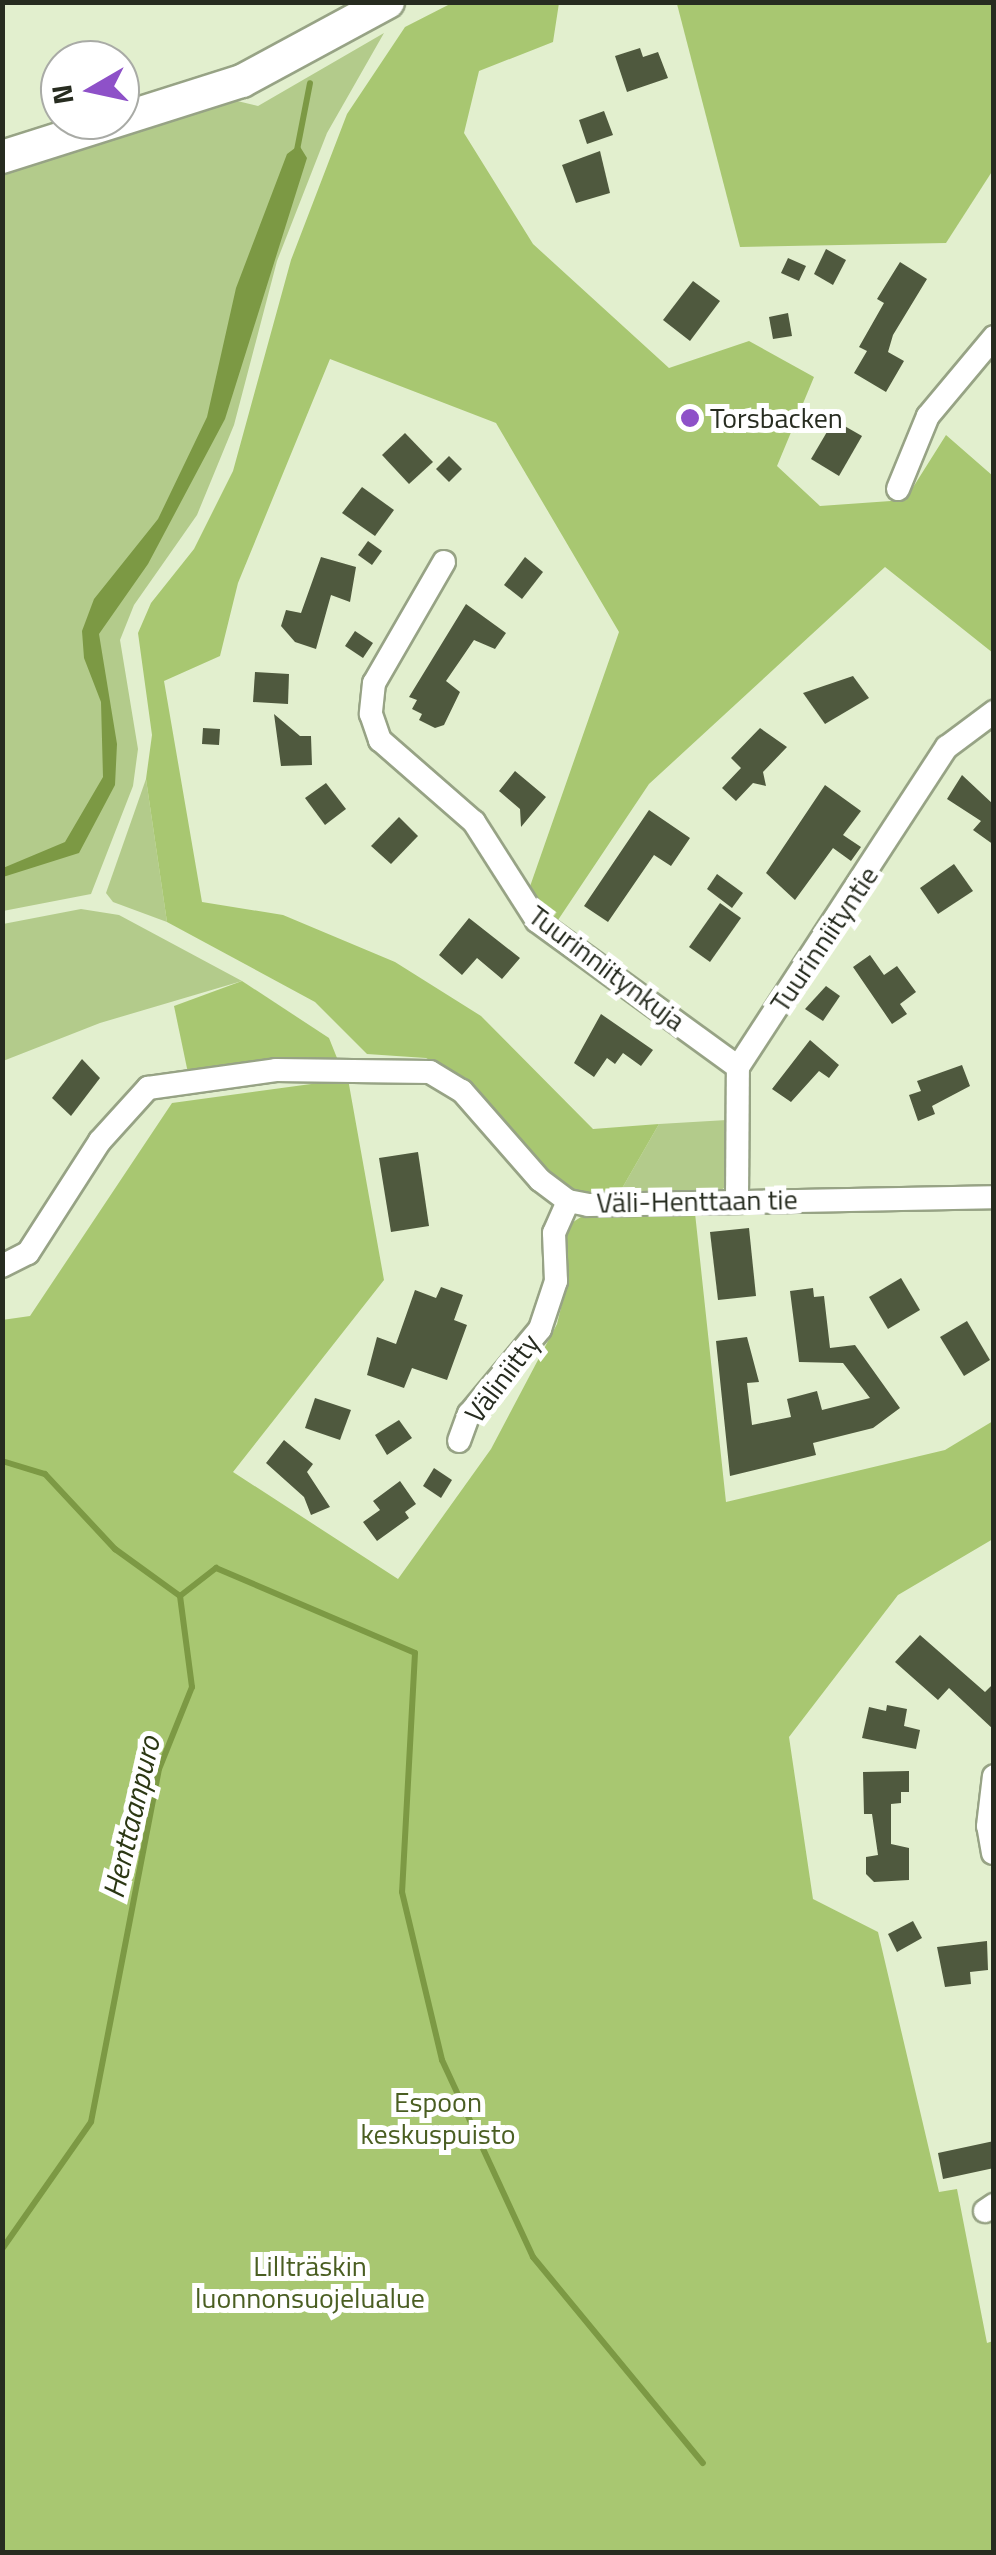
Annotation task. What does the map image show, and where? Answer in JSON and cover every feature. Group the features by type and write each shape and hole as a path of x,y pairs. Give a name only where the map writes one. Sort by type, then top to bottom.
{"main road":[{"path":"2,158 242,82 388,2"}],"street":[{"path":"898,490 928,416 994,337"},
{"name":"Tuurinniitynkuja","path":"444,562 374,683 372,714 380,740 474,822 536,921 738,1067"},
{"name":"Tuurinniityntie","path":"738,1067 948,747 994,712"},
{"path":"737,1199 738,1067"},
{"name":"Väli-Henttaan tie","path":"2,1266 28,1253 100,1141 148,1088 276,1070 430,1072 462,1090 540,1180 568,1201 607,1206 737,1199 994,1197"},
{"name":"Väliniitty","path":"459,1441 469,1414 544,1320 556,1281 554,1233 568,1201"},
{"path":"993,1854 988,1826 994,1776"}],"shaded area":[{"path":"384,33 327,133 277,261 234,425 197,515 134,605 120,640 138,749 133,786 91,894 3,911 2,171 100,140 140,140 140,127 229,99 258,106"},
{"path":"299,145 307,158 225,419 148,564 99,634 117,744 115,785 79,853 3,877 3,868 65,842 103,777 101,702 84,658 82,631 94,599 158,519 207,417 236,288 287,154"},
{"path":"146,779 167,922 113,902 106,893"},
{"path":"81,909 119,915 242,981 100,1023 3,1061 3,924"},
{"path":"727,1120 724,1188 715,1194 617,1197 659,1124"}],"green space":[{"path":"452,3 559,3 553,42 479,71 464,133 533,244 669,368 749,341 814,377 777,466 820,506 905,500 946,435 993,476 993,653 885,567 649,784 558,920 527,895 619,632 496,423 330,359 238,583 220,656 164,681 202,902 283,915 395,962 481,1016 593,1129 659,1124 617,1197 565,1190 531,1159 473,1084 426,1058 367,1054 315,1002 167,922 146,779 152,735 138,633 151,603 194,549 233,471 291,260 347,114 405,27"},
{"path":"994,3 993,170 946,243 740,247 677,4"},
{"path":"242,981 329,1038 337,1058 188,1073 174,1006"},
{"name":"Espoon keskuspuisto","path":"348,1079 384,1280 233,1472 398,1579 491,1449 557,1324 566,1287 567,1226 584,1215 695,1213 726,1502 945,1450 993,1421 993,1539 898,1595 789,1737 813,1899 878,1932 939,2192 957,2189 987,2343 993,2341 993,2552 3,2552 2,1320 30,1316 172,1103"}],"building":[{"path":"640,48 643,57 658,52 668,78 627,92 615,56"},
{"path":"604,111 613,135 587,144 579,120"},
{"path":"600,151 610,193 576,203 562,165"},
{"path":"826,249 846,260 833,285 814,274"},
{"path":"788,258 806,266 799,281 781,273"},
{"path":"900,262 927,279 893,335 888,352 904,361 886,392 854,373 867,351 859,347 884,303 877,299"},
{"path":"693,281 720,301 690,341 663,320"},
{"path":"788,313 792,336 773,339 769,317"},
{"path":"834,420 862,436 839,476 811,459"},
{"path":"405,433 433,462 409,484 382,455"},
{"path":"449,456 462,469 449,482 436,469"},
{"path":"362,487 394,510 375,536 342,513"},
{"path":"368,541 382,551 372,565 358,555"},
{"path":"321,557 356,567 350,602 331,595 316,649 295,642 281,626 286,610 301,613"},
{"path":"525,557 543,572 522,599 504,585"},
{"path":"466,604 506,633 495,649 474,640 446,681 460,692 444,725 435,728 419,720 422,714 412,709 417,700 409,697"},
{"path":"355,631 373,643 363,658 345,646"},
{"path":"255,672 289,674 288,704 253,702"},
{"path":"853,676 869,698 825,724 803,693"},
{"path":"274,714 300,736 311,736 312,765 281,766"},
{"path":"203,728 220,729 219,745 202,744"},
{"path":"760,728 787,747 763,772 766,786 753,783 736,801 722,788 741,768 731,758"},
{"path":"515,771 546,797 521,827 520,809 499,791"},
{"path":"962,775 994,805 994,845 973,830 981,821 947,799"},
{"path":"326,783 346,809 325,825 305,798"},
{"path":"825,785 861,811 843,835 861,847 851,861 833,848 795,900 766,873"},
{"path":"649,810 690,838 671,866 654,855 608,922 584,906"},
{"path":"399,817 418,836 391,864 371,846"},
{"path":"954,864 973,891 938,914 920,888"},
{"path":"717,874 743,893 732,908 707,889"},
{"path":"720,903 741,918 710,962 689,947"},
{"path":"469,918 520,958 502,979 477,958 462,975 439,955"},
{"path":"870,955 884,975 897,966 916,992 900,1004 907,1014 892,1024 853,967"},
{"path":"826,986 840,996 823,1021 805,1009"},
{"path":"601,1014 653,1050 641,1066 623,1053 615,1064 607,1058 594,1077 574,1063"},
{"path":"810,1040 839,1065 829,1078 819,1071 791,1102 772,1089"},
{"path":"82,1059 100,1078 71,1116 52,1098"},
{"path":"962,1065 970,1086 932,1106 935,1114 918,1121 909,1095 921,1091 917,1081"},
{"path":"418,1152 429,1226 391,1232 379,1158"},
{"path":"749,1228 756,1296 718,1300 710,1232"},
{"path":"901,1278 920,1310 888,1329 869,1297"},
{"path":"441,1287 463,1295 454,1320 467,1325 447,1380 412,1368 404,1388 367,1375 377,1337 396,1344 415,1290 436,1298"},
{"path":"813,1288 814,1297 824,1296 830,1348 855,1345 900,1408 873,1428 813,1443 816,1455 730,1476 716,1341 747,1337 759,1382 747,1383 752,1425 791,1417 787,1399 817,1391 822,1410 870,1398 843,1363 799,1362 790,1291"},
{"path":"967,1321 990,1360 964,1376 940,1337"},
{"path":"315,1398 351,1410 340,1440 305,1428"},
{"path":"399,1420 412,1438 387,1455 375,1435"},
{"path":"284,1440 313,1464 307,1472 330,1507 311,1515 304,1497 266,1463"},
{"path":"434,1468 452,1480 441,1498 423,1486"},
{"path":"400,1481 416,1504 405,1512 409,1518 377,1541 363,1522 380,1510 373,1501"},
{"path":"920,1635 985,1692 994,1683 994,1730 949,1688 938,1700 895,1662"},
{"path":"887,1705 907,1709 904,1726 920,1730 916,1749 862,1738 869,1707 886,1711"},
{"path":"909,1771 909,1792 901,1792 901,1803 891,1804 891,1844 909,1848 909,1880 874,1882 866,1874 866,1857 878,1855 872,1814 864,1814 863,1772"},
{"path":"913,1921 922,1938 897,1952 888,1934"},
{"path":"987,1941 988,1970 970,1972 971,1984 945,1987 937,1947"},
{"path":"994,2141 994,2168 943,2179 938,2153"}],"waterway":[{"path":"297,150 310,83"},
{"name":"Henttaanpuro","path":"2,737 2,789"},
{"name":"Henttaanpuro","path":"2,1461 45,1474 115,1549 180,1596 192,1687 159,1769 91,2122 2,2249"},
{"path":"180,1596 216,1568 415,1653 402,1892 442,2060 533,2257 703,2463"}],"place":[{"name":"Torsbacken","path":"690,418"}],"park label":[{"name":"Lillträskin luonnonsuojelualue","path":"310,2282"}]}
